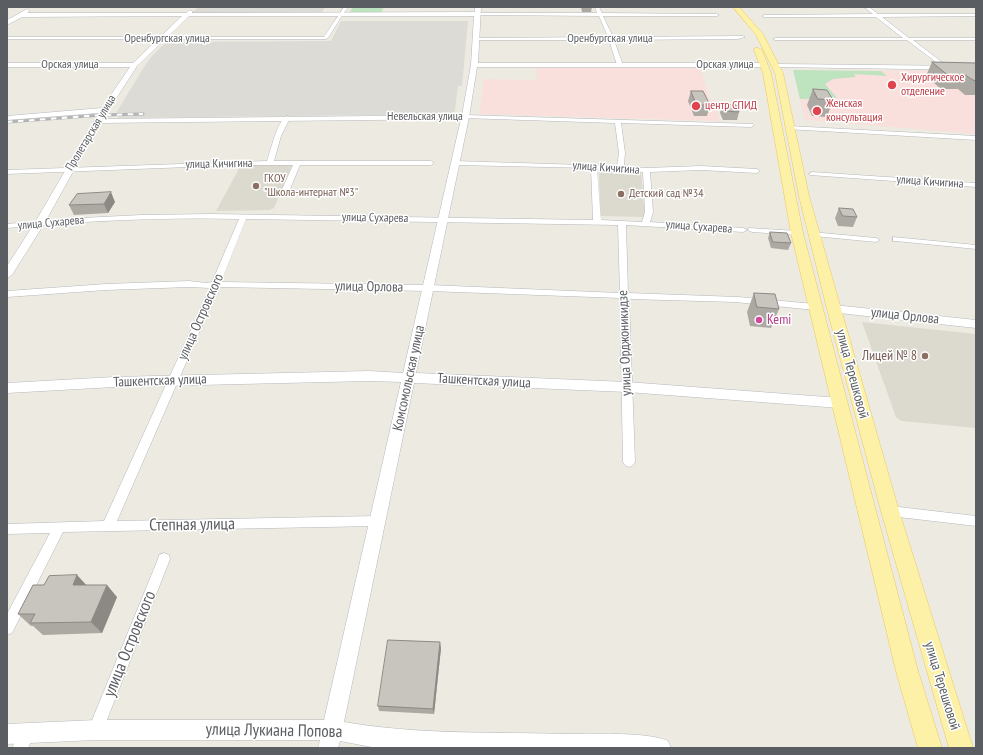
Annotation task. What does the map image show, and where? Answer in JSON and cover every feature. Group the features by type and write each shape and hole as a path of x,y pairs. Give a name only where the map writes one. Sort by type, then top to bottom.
{"main road":[{"path":"7,23 34,7"},
{"name":"Пролетарская улица","path":"7,275 39,224 104,110 134,65 196,7"},
{"name":"улица Терешковой","path":"728,7 764,65 791,192 834,309 890,511 961,748"},
{"name":"улица Терешковой","path":"736,7 759,34 776,66 778,73 789,128 806,234 815,307 908,671 930,748"},
{"path":"21,15 341,15 478,11"},
{"name":"Комсомольская улица","path":"330,739 465,117 474,65 478,11"},
{"name":"Орская улица","path":"474,65 764,65 976,68"},
{"path":"7,118 104,110"},
{"name":"Невельская улица","path":"98,121 465,117"},
{"name":"улица Орлова","path":"834,309 976,324"},
{"name":"Ташкентская улица","path":"7,388 173,380 325,376 409,377 627,387 840,403"},
{"name":"улица Лукиана Попова","path":"7,734 24,740 96,730 330,739 378,738 432,741 616,745 661,748"}],"street":[{"path":"341,15 346,7"},
{"path":"597,7 611,39 620,65"},
{"path":"866,7 945,67"},
{"path":"478,11 601,15 717,15"},
{"name":"Оренбургская улица","path":"7,38 326,38 341,15"},
{"path":"764,16 976,15"},
{"name":"Оренбургская улица","path":"476,39 749,39"},
{"path":"775,39 976,39"},
{"name":"Орская улица","path":"7,66 134,65"},
{"name":"Невельская улица","path":"465,117 751,124"},
{"path":"270,163 278,136 288,118"},
{"path":"618,121 622,153 620,168"},
{"path":"789,128 976,138"},
{"name":"улица Кичигина","path":"7,172 270,163 431,163"},
{"path":"284,194 297,163"},
{"name":"улица Кичигина","path":"455,163 646,170 701,168 757,171"},
{"path":"594,167 597,223"},
{"path":"645,224 649,212 646,170"},
{"name":"улица Кичигина","path":"812,174 976,185"},
{"name":"улица Сухарева","path":"7,226 62,221 141,217 243,217 622,223 743,230"},
{"name":"улица Островского","path":"108,526 216,284 243,217"},
{"name":"улица Орджоникидзе","path":"622,223 629,462"},
{"name":"улица Сухарева","path":"752,230 876,240"},
{"path":"896,239 976,247"},
{"name":"улица Орлова","path":"7,294 106,287 189,284 206,286 216,284 429,288 624,295 735,300 815,307"},
{"path":"890,511 976,520"},
{"name":"Степная улица","path":"7,529 377,521"},
{"path":"7,628 59,527"},
{"name":"улица Островского","path":"96,730 164,559"}],"shaded area":[{"path":"198,7 325,7 321,14 191,14"},
{"path":"341,21 468,21 462,86 458,86 455,110 453,114 119,118 116,113 151,57 166,42 331,41"},
{"path":"536,68 700,68 710,100 715,100 720,121 479,114 484,79 537,80"},
{"path":"793,70 976,71 976,134 805,120"},
{"name":"ГКОУ \"Школа-интернат №3\"","path":"241,165 292,165 274,208 269,210 216,211"},
{"name":"Детский сад №34","path":"599,171 641,172 645,217 600,216"},
{"name":"Лицей № 8","path":"862,322 976,334 976,428 901,421 896,417"}],"green space":[{"path":"353,7 384,7 381,13 349,13"},
{"path":"793,70 881,71 887,76 854,74 856,77 833,79 825,84 837,98 800,99"}],"building":[{"path":"932,62 976,63 976,81 965,75 948,75"},
{"path":"813,89 827,90 833,100 818,99"},
{"path":"691,91 703,91 710,105 697,105"},
{"path":"722,104 736,105 739,112 725,111"},
{"path":"111,192 104,204 69,205 77,194"},
{"path":"839,208 853,209 857,217 843,216"},
{"path":"770,232 787,233 791,243 773,242"},
{"path":"754,293 775,294 779,309 757,307"},
{"path":"77,575 73,585 107,585 91,622 30,623 35,614 18,614 33,585 44,585 49,576"},
{"path":"388,640 440,642 433,709 378,706"}],"railway":[{"path":"7,122 102,115 143,114"}],"place":[{"name":"Хирургическое отделение","path":"892,85"},
{"name":"центр СПИД","path":"696,106"},
{"name":"Женская консультация","path":"817,111"},
{"name":"ГКОУ \"Школа-интернат №3\"","path":"256,186"},
{"name":"Детский сад №34","path":"621,194"},
{"name":"Kemi","path":"759,320"},
{"name":"Лицей № 8","path":"925,356"}]}
